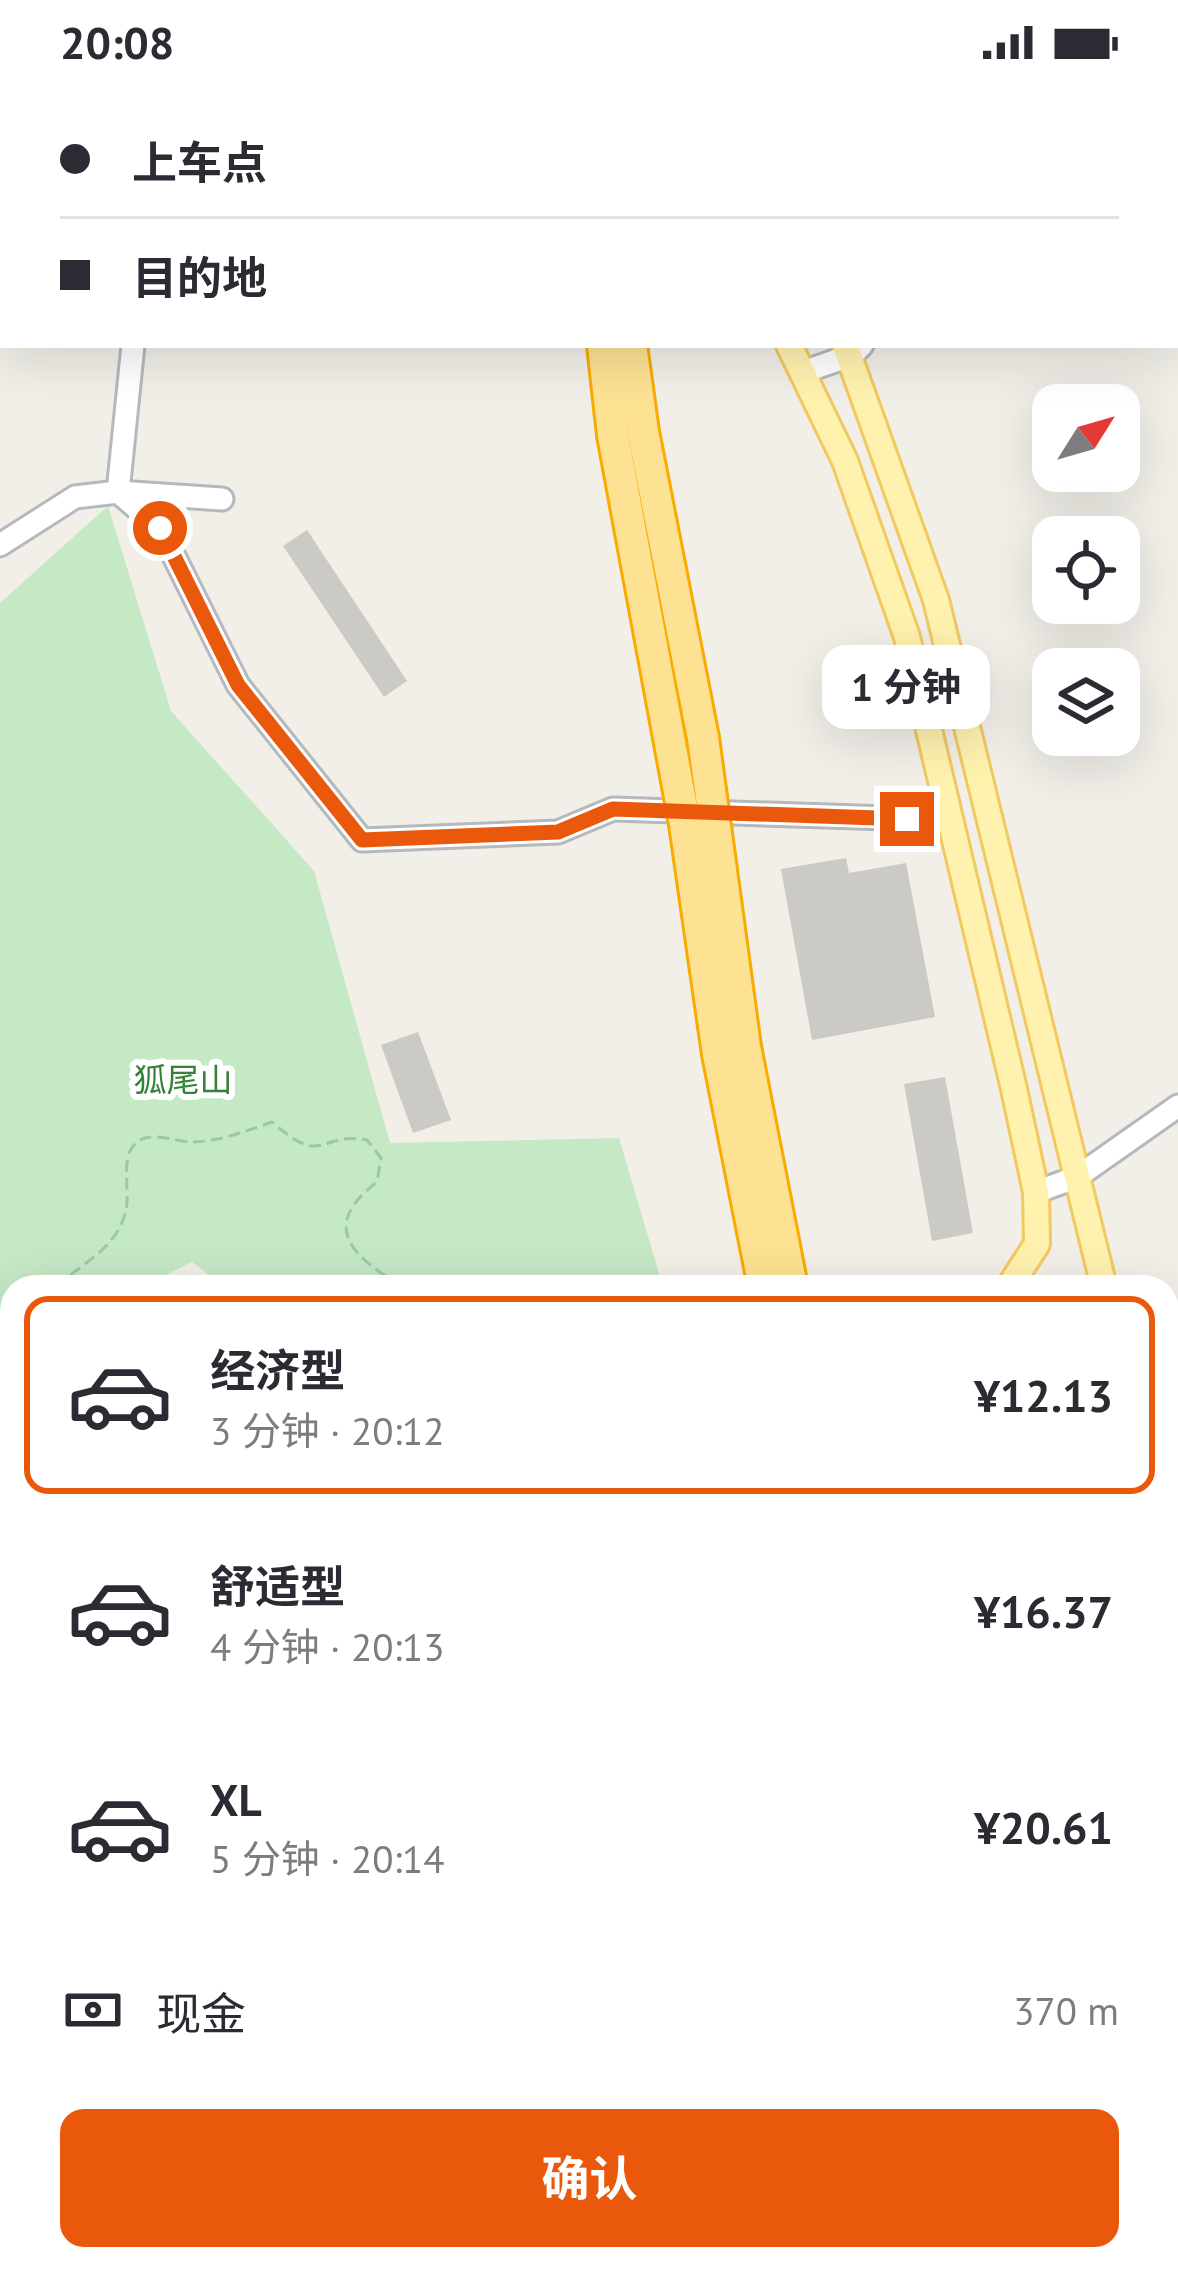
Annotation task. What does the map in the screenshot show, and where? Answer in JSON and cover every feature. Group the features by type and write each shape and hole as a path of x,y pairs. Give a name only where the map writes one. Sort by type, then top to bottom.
{"highway":[{"path":"603,348 613,435 685,824 731,1050 789,1275"},
{"path":"632,348 704,738 731,1050 762,1275"}],"main road":[{"path":"791,348 806,371 845,461 907,637 1036,1192 1036,1244 1017,1275"},
{"path":"853,348 936,600 1102,1275"}],"street":[{"path":"118,492 134,348"},
{"path":"806,371 853,348"},
{"path":"118,492 160,528 238,685 362,840 558,832 613,809 949,820"},
{"path":"0,545 75,497 118,492 222,499"},
{"path":"1036,1192 1077,1177 1178,1106"}],"path":[{"path":"74,1275 117,1235 127,1209 128,1155 137,1141 232,1136 272,1122 296,1143 318,1150 350,1137 367,1140 381,1158 377,1182 350,1203 344,1226 353,1250 384,1275"}],"green space":[{"name":"狐尾山","path":"108,506 171,711 314,871 390,1143 619,1138 659,1275 209,1275 192,1262 165,1275 0,1275 0,603"}],"building":[{"path":"307,530 407,681 384,697 283,546"},
{"path":"846,858 849,873 906,863 935,1017 812,1040 781,869"},
{"path":"418,1032 451,1120 413,1133 381,1045"},
{"path":"945,1077 973,1233 932,1241 904,1084"}],"route":[{"path":"160,528 238,685 362,840 558,832 613,809 907,819"}]}
